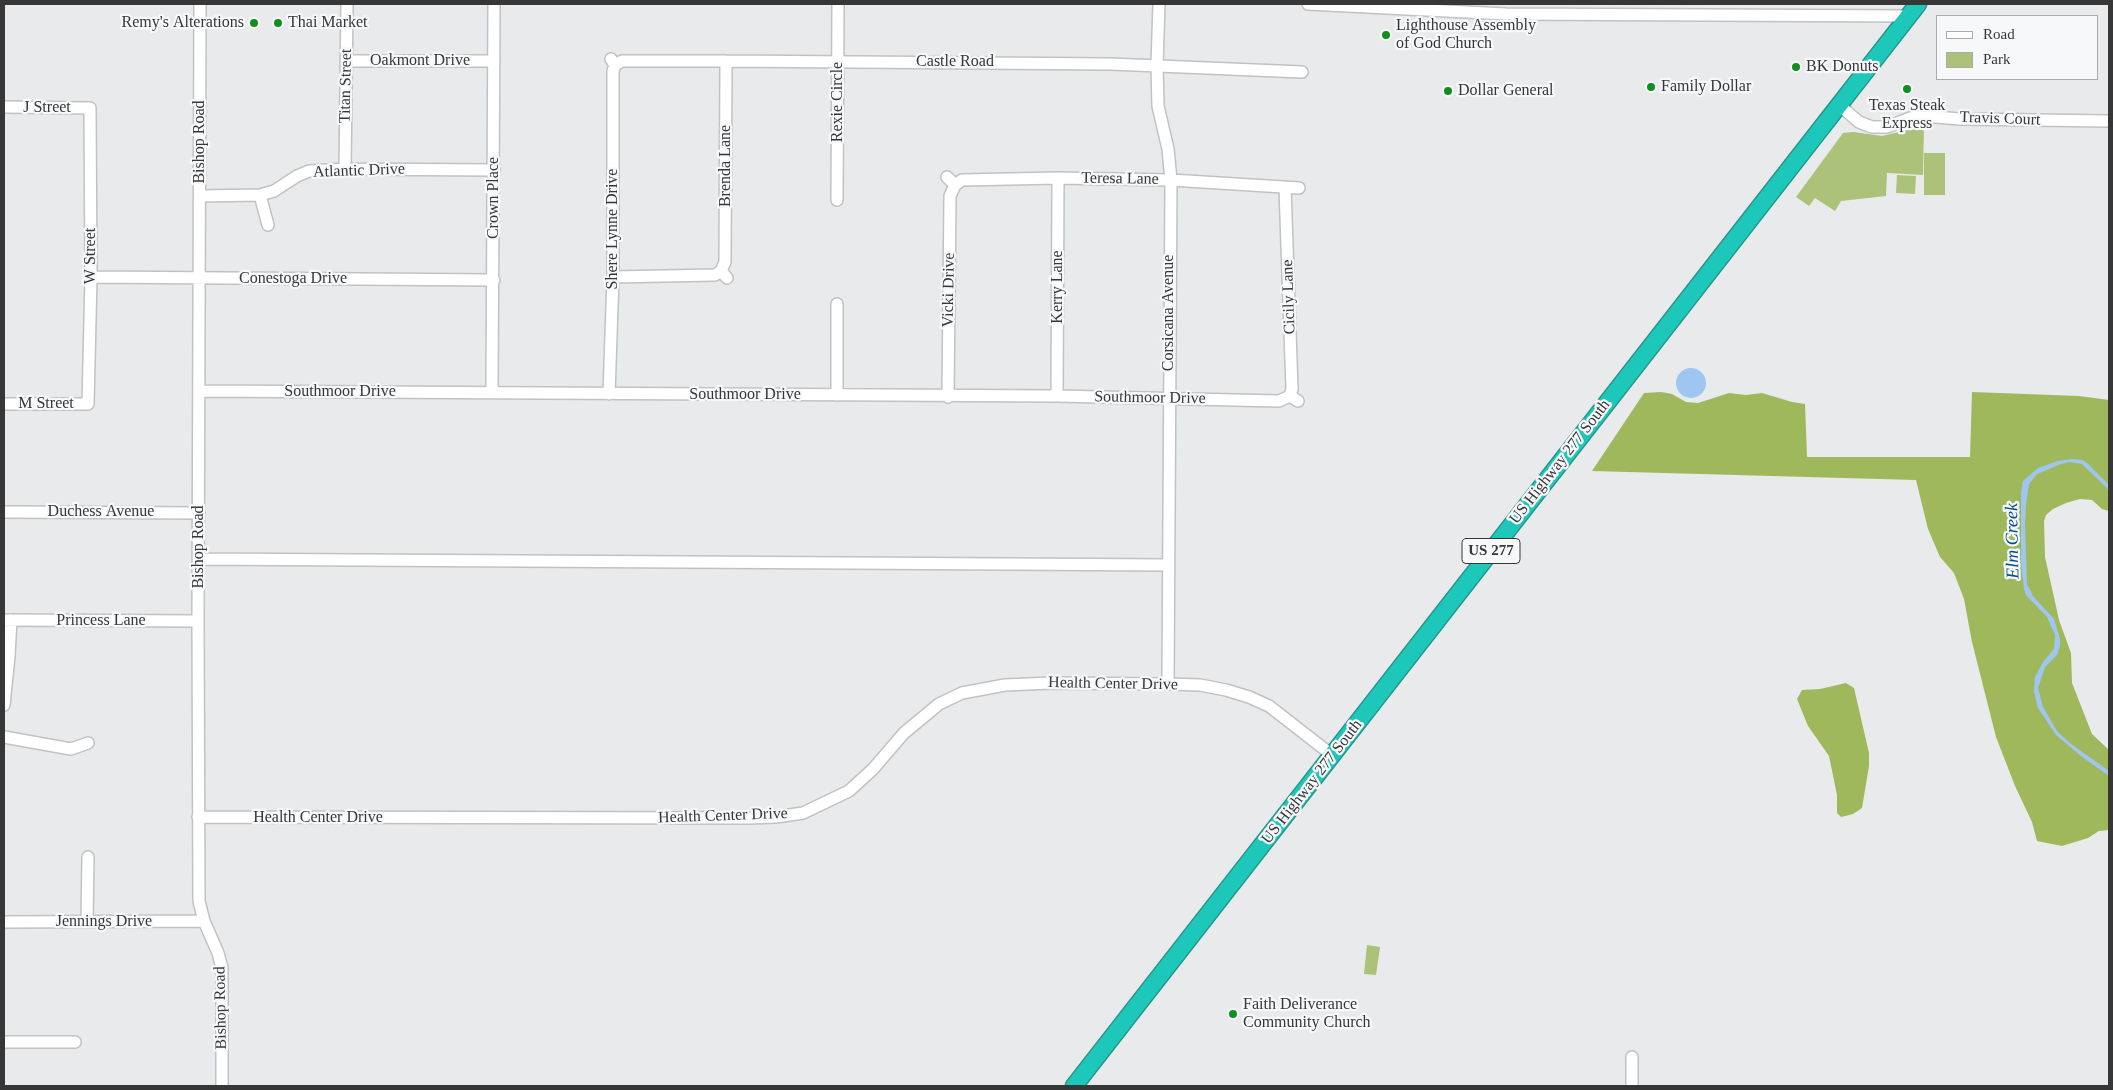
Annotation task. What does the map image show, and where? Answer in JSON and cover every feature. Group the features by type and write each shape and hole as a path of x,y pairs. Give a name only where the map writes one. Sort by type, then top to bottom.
{"highway":[{"name":"US Highway 277 South","path":"1074,1086 1913,10"}],"street":[{"name":"Bishop Road","path":"200,4 199,901 204,921 218,953 222,968 222,1086"},
{"name":"Titan Street","path":"345,169 347,4"},
{"name":"Crown Place","path":"492,392 494,4"},
{"name":"Rexie Circle","path":"837,200 838,4"},
{"name":"Corsicana Avenue","path":"1159,4 1158,106 1168,149 1171,180 1168,684"},
{"path":"1308,4 1506,14 1695,10 1913,10"},
{"name":"Oakmont Drive","path":"346,61 494,61"},
{"name":"Castle Road","path":"614,62 726,61 1157,65 1302,72"},
{"name":"Brenda Lane","path":"613,277 724,274 726,61"},
{"name":"Shere Lynne Drive","path":"609,394 613,277 614,62"},
{"name":"Travis Court","path":"1839,106 1858,122 1872,127 1887,126 1910,118 1923,116 1960,119 2109,121"},
{"name":"J Street","path":"4,107 90,108"},
{"name":"W Street","path":"88,404 91,277 90,108"},
{"name":"Atlantic Drive","path":"200,196 260,196 274,192 309,171 345,169 494,170"},
{"name":"Teresa Lane","path":"951,181 1058,178 1171,180 1299,188"},
{"name":"Kerry Lane","path":"1057,396 1058,178"},
{"name":"Vicki Drive","path":"948,397 951,181"},
{"name":"Cicily Lane","path":"1285,188 1292,388 1294,398"},
{"path":"260,196 268,225"},
{"name":"Conestoga Drive","path":"91,277 494,280"},
{"path":"837,304 837,395"},
{"name":"Southmoor Drive","path":"200,391 948,397 1057,396 1279,401 1294,398"},
{"name":"M Street","path":"4,404 88,404"},
{"name":"Duchess Avenue","path":"4,512 199,513"},
{"path":"199,559 1168,565"},
{"path":"4,705 9,656 7,620"},
{"name":"Princess Lane","path":"7,620 198,621"},
{"name":"Health Center Drive","path":"198,818 776,818 803,813 849,791 873,770 904,733 939,704 962,693 1005,685 1051,683 1168,684 1200,685 1226,690 1249,696 1269,706 1332,755"},
{"path":"4,737 71,748 88,744"},
{"path":"87,922 88,857"},
{"name":"Jennings Drive","path":"4,922 204,921"},
{"path":"4,1042 75,1042"},
{"path":"1632,1057 1632,1086"}],"green space":[{"path":"1924,126 1923,175 1887,173 1886,196 1841,201 1835,211 1815,198 1809,206 1796,197 1843,133 1853,132 1882,136"},
{"path":"1924,153 1945,153 1945,195 1924,195"},
{"path":"1897,175 1916,176 1915,194 1896,193"},
{"path":"1661,392 1672,394 1686,402 1698,403 1729,393 1746,395 1762,393 1805,404 1807,457 1970,457 1972,392 2079,396 2109,400 2109,511 2102,509 2092,500 2080,499 2053,509 2046,515 2044,521 2045,557 2059,620 2071,653 2072,683 2092,734 2109,750 2109,830 2099,831 2088,838 2062,846 2037,841 2032,822 2015,786 1996,737 1972,642 1964,599 1954,573 1940,557 1928,529 1916,480 1592,471 1644,393"},
{"path":"1846,683 1854,688 1869,753 1869,766 1862,808 1853,814 1841,817 1837,813 1837,795 1829,756 1808,726 1797,699 1802,690 1820,689"},
{"path":"1367,945 1380,947 1376,975 1364,974"}],"water":[{"path":"1691,368 1702,372 1706,383 1702,394 1691,398 1680,394 1676,383 1680,372"},
{"path":"2083,460 2087,463 2109,485 2109,490 2082,464 2070,462 2037,474 2029,484 2025,525 2027,584 2033,596 2054,619 2060,639 2057,655 2045,667 2038,688 2043,707 2057,731 2070,743 2109,771 2109,776 2056,735 2038,708 2034,692 2035,677 2043,662 2054,649 2055,635 2047,617 2026,595 2024,589 2021,563 2021,492 2023,481 2038,468 2058,461"}],"place":[{"name":"Remy's Alterations","path":"254,23"},
{"name":"Thai Market","path":"278,23"},
{"name":"Lighthouse Assembly of God Church","path":"1386,35"},
{"name":"BK Donuts","path":"1796,67"},
{"name":"Family Dollar","path":"1651,87"},
{"name":"Texas Steak Express","path":"1907,89"},
{"name":"Dollar General","path":"1448,91"},
{"name":"Faith Deliverance Community Church","path":"1233,1014"}],"water label":[{"name":"Elm Creek","path":"2013,541"}]}
